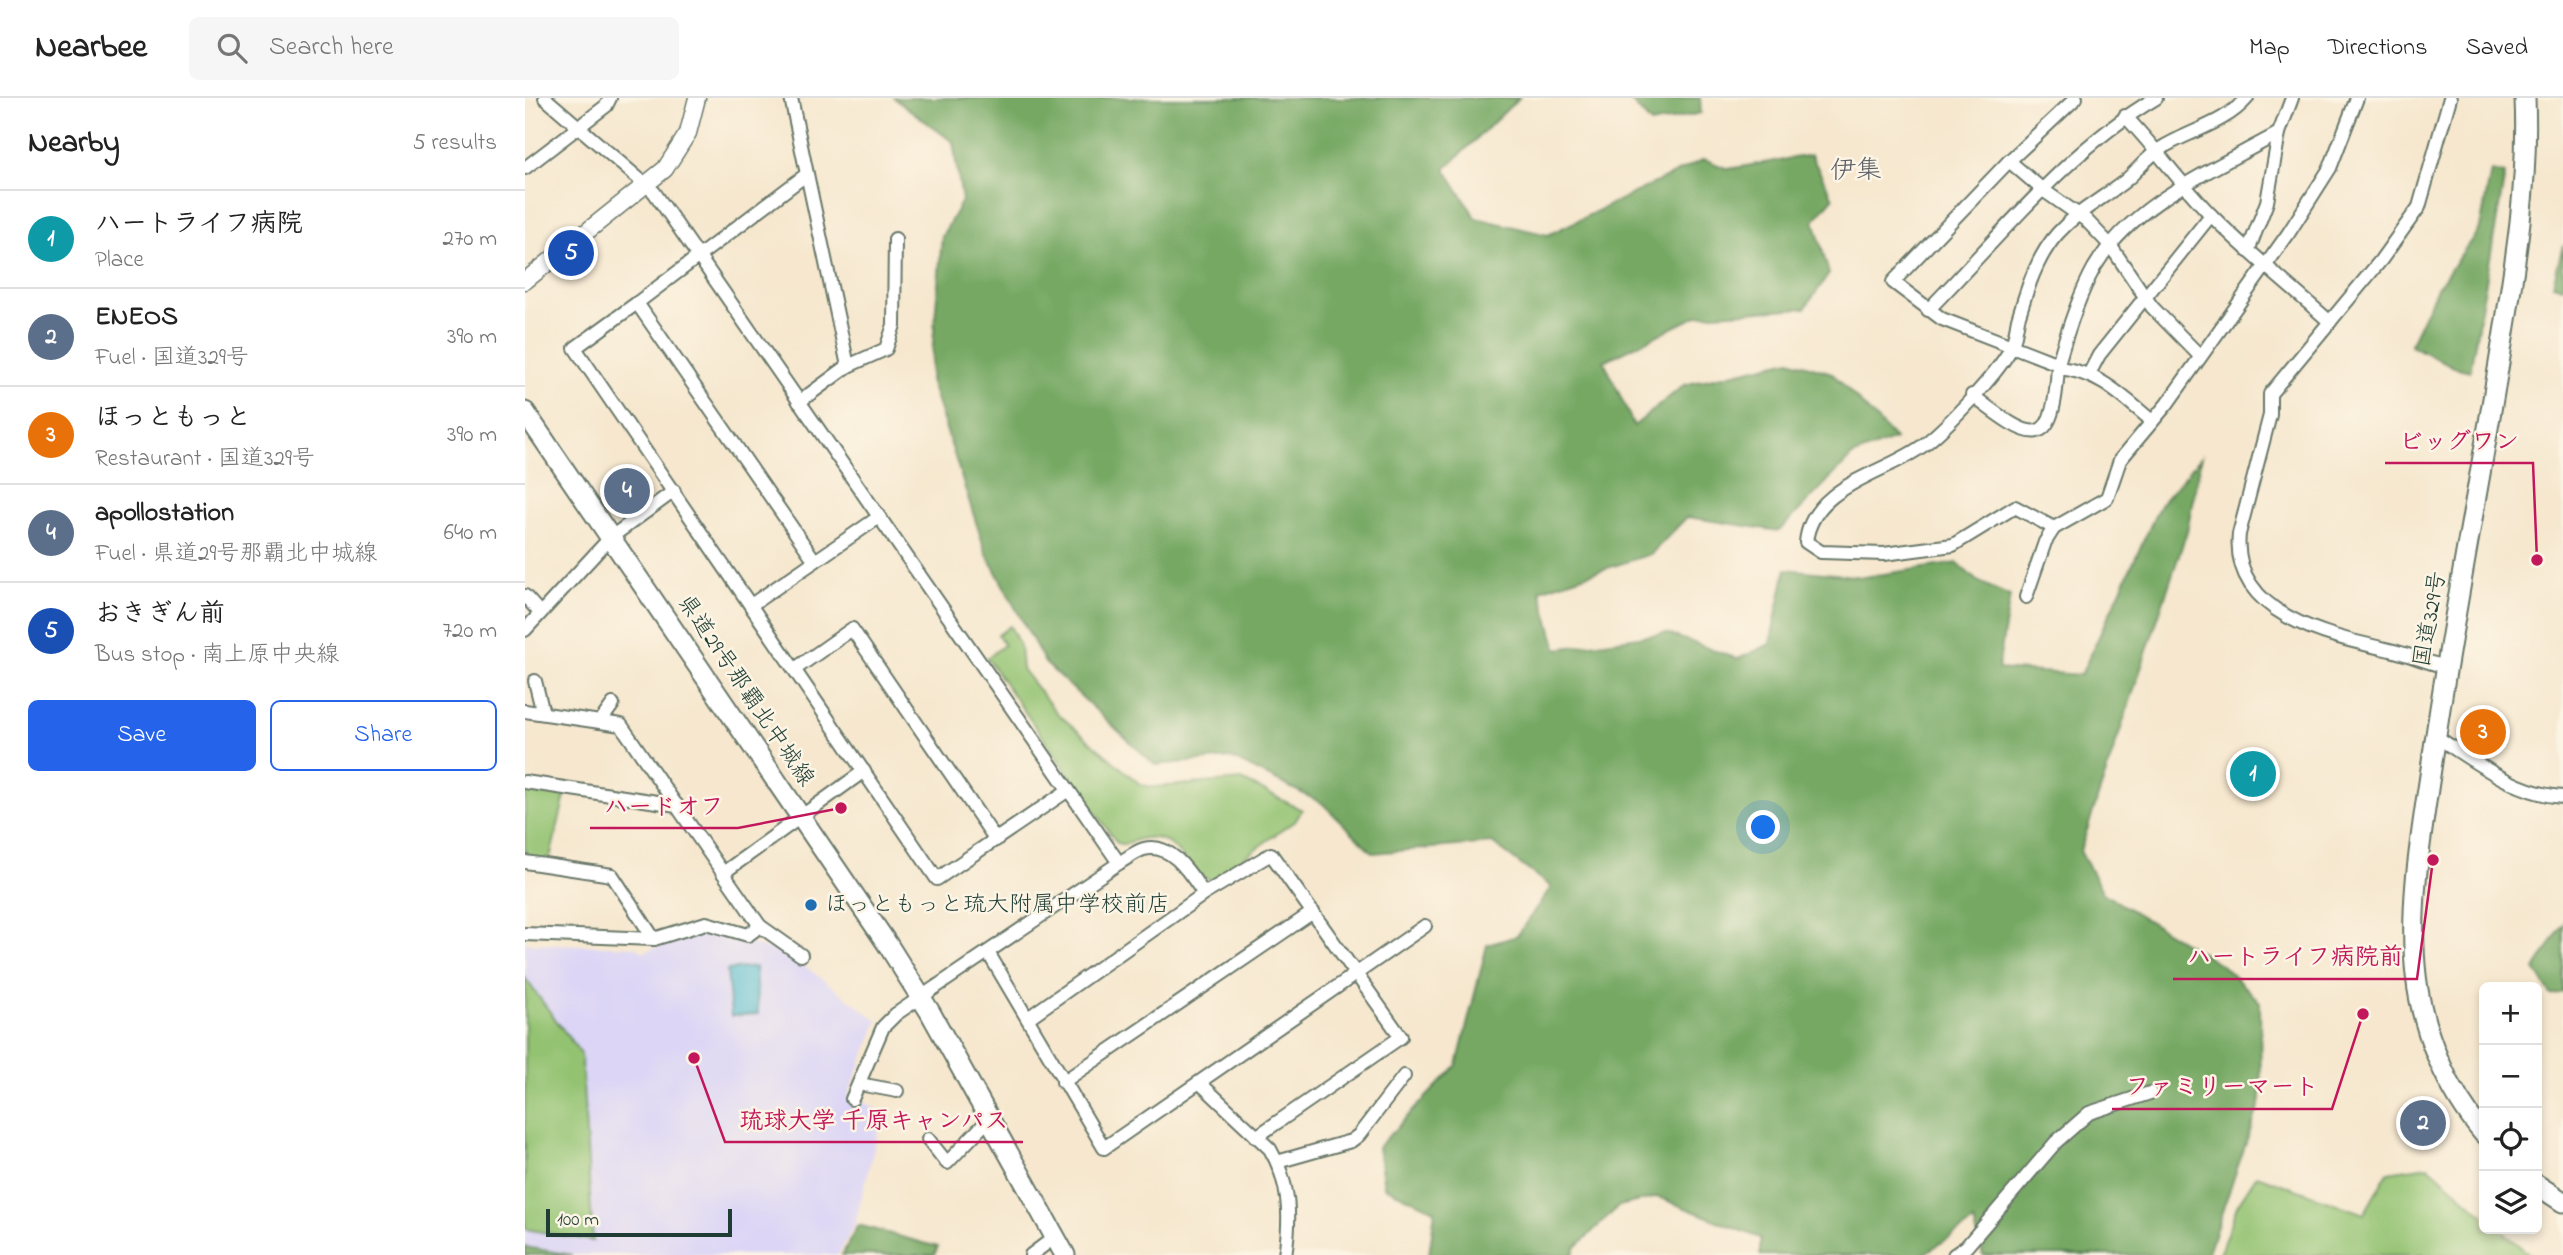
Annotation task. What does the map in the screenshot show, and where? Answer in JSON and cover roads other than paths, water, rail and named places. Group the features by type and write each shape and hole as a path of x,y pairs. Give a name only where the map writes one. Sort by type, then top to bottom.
{"main road":[{"name":"国道329号","path":"2479,1127 2460,1101 2427,1030 2415,974 2415,910 2435,736 2484,454 2526,188 2525,98"},
{"name":"県道29号那覇北中城線","path":"525,412 921,997 1065,1255"},
{"path":"2542,1188 2563,1202"}],"street":[{"path":"545,98 647,184 1119,863"},
{"path":"525,168 606,106 610,98"},
{"path":"525,281 665,169 688,133 697,98"},
{"path":"791,98 848,366"},
{"path":"2076,98 2009,161 1893,282 1928,310 2012,348 2058,366 2089,374 2108,384 2152,421"},
{"path":"1928,310 2072,160 2125,116 2156,98"},
{"path":"2054,528 2015,507 1952,545 1884,554 1821,552 1806,542 1813,522 1833,496 1873,470 1899,460 1925,444 2012,348 2022,304 2043,252 2077,214 2126,180 2158,150 2221,119 2247,98"},
{"path":"2248,251 2267,202 2279,133 2292,98"},
{"path":"2027,597 2045,542 2054,528 2107,498 2120,460 2266,269 2329,168 2357,98"},
{"path":"2447,667 2354,643 2303,625 2269,606 2246,582 2239,564 2239,534 2270,415 2270,394 2330,322 2419,206 2450,98"},
{"path":"2125,116 2158,150 2211,215 2266,269 2330,322"},
{"path":"1972,395 2013,425 2030,432 2045,429 2051,418 2058,366 2084,289 2110,245 2131,223 2186,185 2279,133"},
{"path":"2009,161 2042,190 2077,214 2110,245 2146,298 2200,356"},
{"path":"807,174 575,348 937,879 1067,791"},
{"path":"2089,374 2099,355 2211,215"},
{"path":"799,402 848,366 886,349 894,325 895,239"},
{"path":"637,303 815,561"},
{"path":"525,630 610,538 674,491"},
{"path":"751,605 879,517"},
{"path":"525,596 540,613"},
{"path":"795,669 852,629 996,840"},
{"path":"535,681 543,713"},
{"path":"600,722 614,704"},
{"path":"525,710 621,725 760,926 801,955"},
{"path":"2435,736 2507,782 2537,794 2563,797"},
{"path":"723,873 864,771"},
{"path":"525,782 677,805"},
{"path":"852,1099 883,1027 910,1002 989,954 1144,848 1164,851 1179,860 1205,894"},
{"path":"1028,1018 1205,894 1271,854 1401,1037 1256,1137"},
{"path":"525,862 612,875 654,939"},
{"path":"1063,1082 1313,912"},
{"path":"525,934 654,939 706,923 748,935 760,926"},
{"path":"989,954 1104,1148 1425,926"},
{"path":"1277,1162 1351,1140 1359,1135 1404,1076"},
{"path":"1200,1083 1270,1149 1277,1162 1287,1192 1290,1224 1285,1255"},
{"path":"859,1084 897,1091"},
{"path":"1954,1255 1966,1247 2056,1142 2089,1113 2150,1093"},
{"path":"928,1139 947,1163 990,1118"},
{"path":"1031,1255 1055,1237"}],"water":[{"path":"755,967 758,1014 731,1016 727,970"}],"place":[{"name":"おきぎん前","path":"571,253"},
{"name":"apollostation","path":"627,491"},
{"name":"ビッグワン","path":"2537,560"},
{"name":"ほっともっと","path":"2483,732"},
{"name":"ハートライフ病院","path":"2253,774"},
{"name":"ハードオフ","path":"841,808"},
{"name":"ハートライフ病院前","path":"2433,860"},
{"name":"ほっともっと琉大附属中学校前店","path":"811,905"},
{"name":"ファミリーマート","path":"2363,1014"},
{"name":"琉球大学 千原キャンパス","path":"694,1058"},
{"name":"ENEOS","path":"2423,1123"}],"district":[{"name":"伊集","path":"1856,172"}]}
